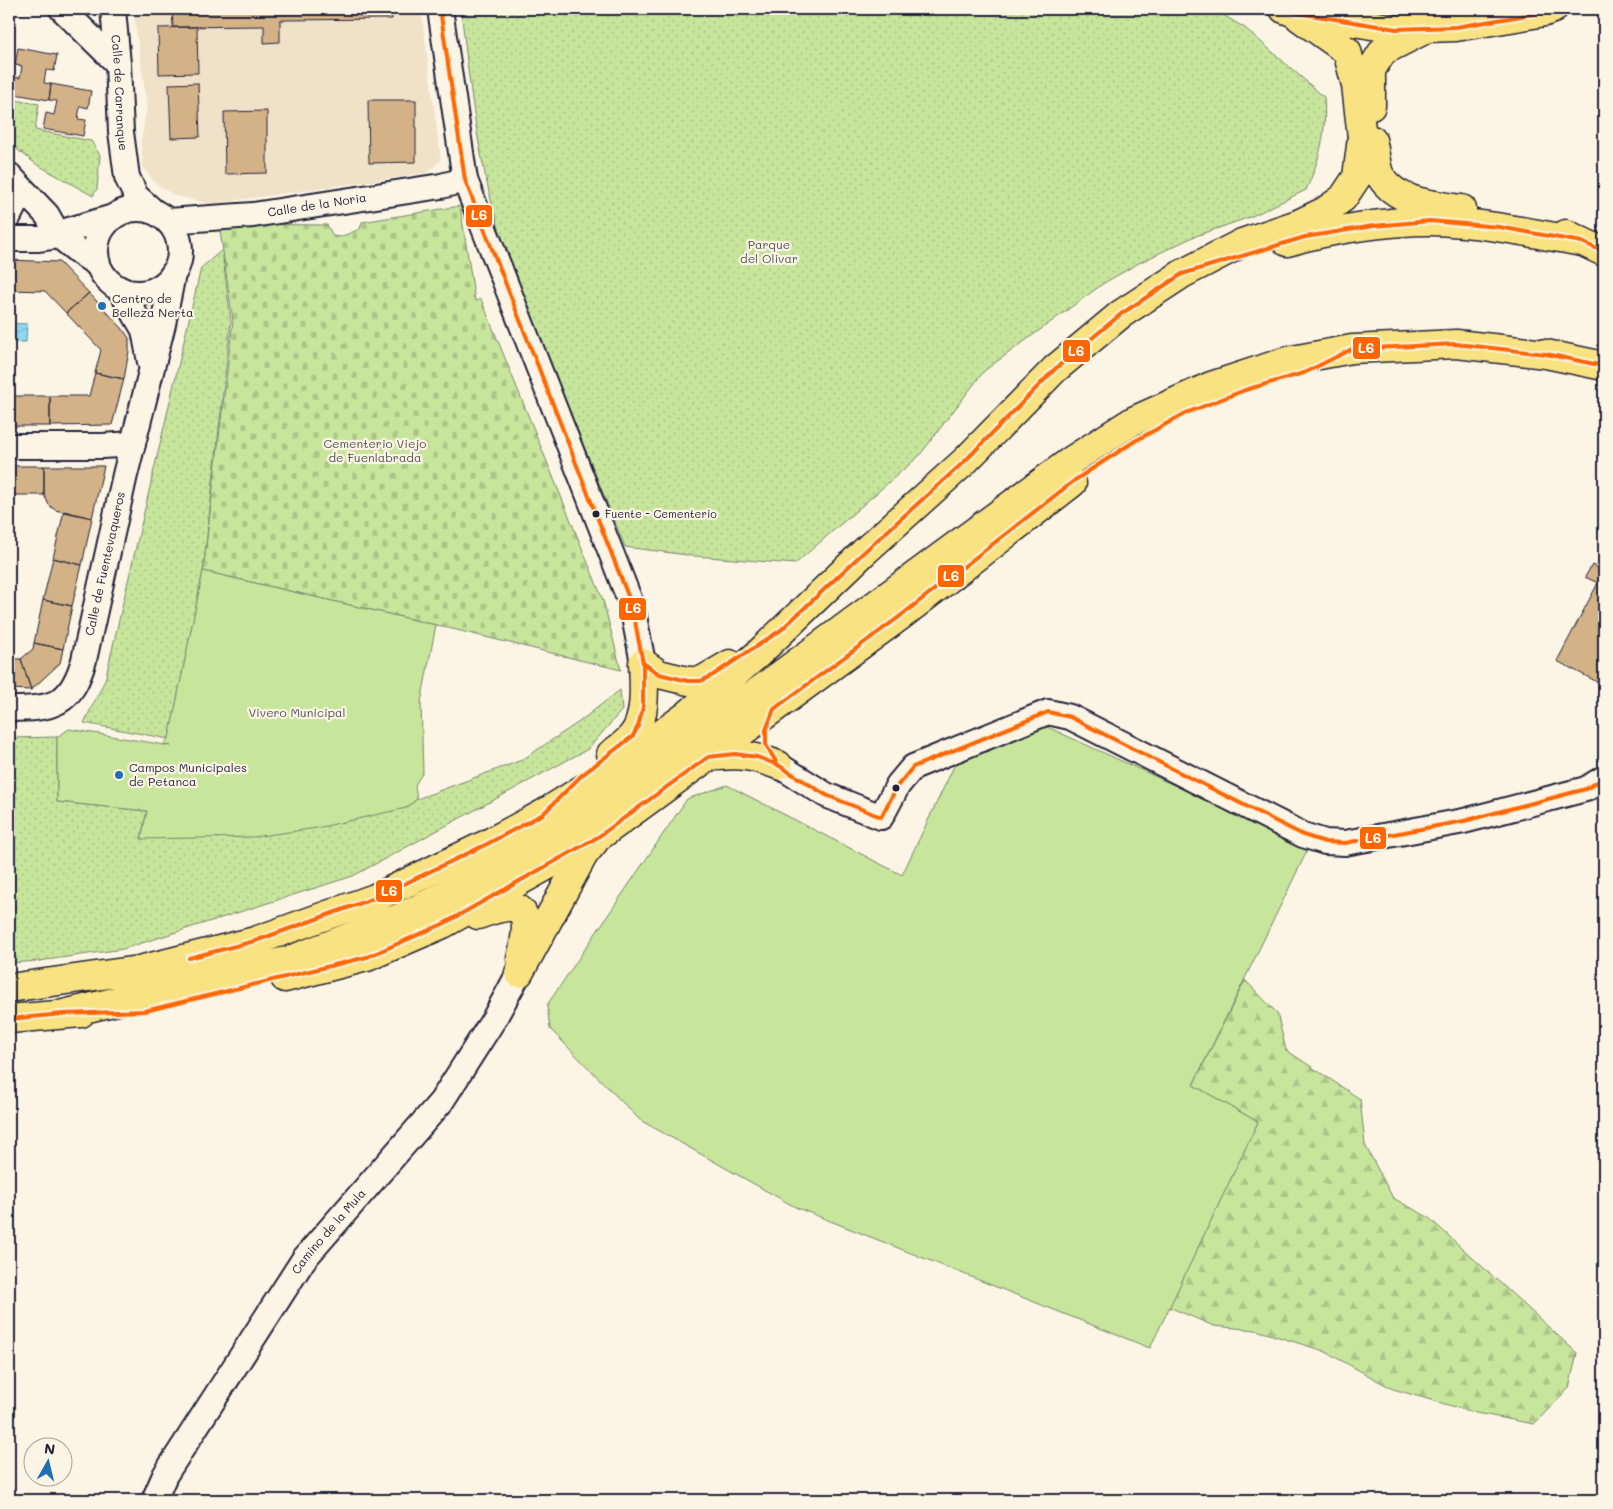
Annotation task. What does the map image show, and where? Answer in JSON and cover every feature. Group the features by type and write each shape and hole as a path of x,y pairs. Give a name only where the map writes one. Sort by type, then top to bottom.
{"main road":[{"path":"1288,10 1396,29 1456,27 1554,9"},
{"path":"1288,10 1347,51 1367,139 1380,176 1396,194 1424,203 1532,219 1593,247"},
{"path":"9,988 139,970 255,941 375,898 543,814 608,773 686,716 758,654 864,552 965,461 1055,369 1120,314 1182,274 1242,243 1298,224 1325,212 1343,198 1357,177 1367,139 1371,70 1383,51 1429,28"},
{"path":"1182,274 1305,237 1373,226 1430,222 1499,227 1593,247"},
{"path":"63,1014 290,960 399,918 490,873 558,835 628,788 1072,460 1133,422 1221,383 1287,361 1352,349 1456,344 1546,354 1604,366"},
{"path":"9,1019 63,1014 145,1011 367,957 442,924 598,837 899,618 1075,480 1135,442 1186,413 1245,390 1304,373 1352,349"},
{"path":"643,663 659,674 688,681 701,681 781,630"},
{"path":"543,814 582,775 633,736 643,707 643,663"},
{"path":"774,709 766,730 766,745 778,765"},
{"path":"708,757 735,754 757,757 778,765"},
{"path":"518,973 584,854 598,837"},
{"path":"442,924 502,908 514,907 520,911 526,923 526,937 518,973"}],"street":[{"path":"62,9 118,64"},
{"name":"Calle de Carranque","path":"113,9 121,132 127,177 125,192 114,216"},
{"path":"440,9 465,180 632,606 643,663"},
{"path":"9,216 15,204 10,177"},
{"path":"10,177 47,215 59,236 80,254 97,264"},
{"name":"Calle de Carranque","path":"127,177 136,196 160,216"},
{"name":"Calle de la Noria","path":"160,216 253,215 441,186 465,180"},
{"path":"9,239 39,239 59,236 69,230 135,208 160,216 178,239 180,252 178,264 165,283 149,291 132,292 120,289 106,279 97,264 95,247 100,231 114,216"},
{"name":"Calle de Fuentevaqueros","path":"9,709 28,709 52,704 65,698 78,680 151,369 164,324 172,274"},
{"name":"Calle de Fuentevaqueros","path":"120,289 144,330 151,369"},
{"path":"9,446 133,444"},
{"path":"778,765 826,794 881,817 898,785 913,767 1048,712 1070,717 1303,835 1325,842 1345,843 1464,821 1586,789 1604,778"},
{"name":"Camino de la Mula","path":"154,1500 165,1475 304,1258 441,1102 494,1019 518,973"}],"shaded area":[{"path":"133,9 421,9 441,160 427,173 210,204 173,195 154,182 143,167 141,142 147,105"}],"green space":[{"name":"Parque del Olivar","path":"461,9 1213,9 1245,28 1324,97 1323,134 1319,156 1306,190 1250,217 1193,237 1139,263 1104,283 984,371 919,456 795,564 695,556 625,547 559,386 497,222 479,143"},
{"path":"9,99 39,104 35,130 91,141 100,155 97,189 93,196 36,164 9,143"},
{"name":"Cementerio Viejo de Fuenlabrada","path":"460,206 475,301 481,299 603,600 621,670 203,571 233,321 219,224 327,225 333,236 340,237 360,229 362,222"},
{"path":"222,250 231,322 203,571 169,739 84,723 105,680 201,268"},
{"name":"Vivero Municipal","path":"203,571 436,625 421,702 423,772 415,785 417,799 406,808 317,828 253,837 141,839 147,811 57,802 57,737 69,729 171,746 164,744 169,738"},
{"path":"620,690 622,710 588,749 353,876 123,949 39,961 9,963 9,738 57,737 57,802 147,811 141,838 406,808 417,799 522,760 579,722"},
{"path":"1043,725 1309,847 1193,1085 1258,1122 1150,1348 795,1207 640,1120 550,1029 547,1005 687,799 727,785 902,875 955,764"},
{"path":"1245,980 1277,1013 1286,1050 1360,1099 1365,1145 1393,1198 1428,1217 1577,1353 1569,1388 1534,1424 1476,1413 1393,1389 1324,1351 1256,1330 1214,1326 1169,1307 1258,1122 1193,1085"}],"water":[{"path":"9,323 27,324 26,342 9,342"}],"building":[{"path":"172,9 392,9 392,19 280,20 280,42 264,43 264,26 173,27"},
{"path":"197,27 198,73 159,74 158,28"},
{"path":"18,48 57,55 54,71 46,70 44,83 51,84 49,100 9,93 12,76 20,78 22,66 15,65"},
{"path":"198,83 200,137 171,138 169,84"},
{"path":"51,84 91,91 88,108 80,106 78,119 86,120 83,136 43,129 46,113 54,115 57,101 49,100"},
{"path":"368,100 416,100 416,162 369,163"},
{"path":"267,111 267,173 225,174 224,112"},
{"path":"9,260 59,262 89,293 66,313 45,291 9,290"},
{"path":"89,293 129,338 129,351 124,379 95,373 101,350 66,313"},
{"path":"95,373 124,379 112,425 50,426 50,396 89,396"},
{"path":"9,396 50,396 50,426 9,426"},
{"path":"9,466 44,466 44,495 9,495"},
{"path":"44,466 104,466 92,518 55,510 49,505 44,495"},
{"path":"64,511 92,518 82,565 53,558"},
{"path":"53,558 82,565 72,606 43,600"},
{"path":"1592,565 1604,571 1603,685 1557,661 1598,583 1585,577"},
{"path":"43,600 72,606 63,649 34,643"},
{"path":"34,643 63,649 60,663 31,690 21,659 33,649"},
{"path":"9,659 21,659 31,690 9,689"}],"transit line":[{"name":"L6","path":"189,958 255,941 375,898 487,844 543,814 582,775 633,736 638,726 643,707 643,663 632,606 465,180 440,9"},
{"name":"L6","path":"1284,9 1292,12 1396,29 1456,27 1553,9"},
{"name":"L6","path":"643,663 659,674 688,681 701,681 781,630 965,461 1055,369 1121,314 1182,274 1305,237 1373,226 1430,221 1499,227 1582,242 1604,252"},
{"name":"L6","path":"1604,366 1546,354 1456,344 1352,349 1304,373 1245,390 1186,413 1135,441 1075,480 899,617 774,709 766,730 766,745 778,765 826,795 881,817 898,785 913,767 1048,712 1070,717 1303,835 1325,842 1345,843 1464,821 1586,789 1604,778"},
{"name":"L6","path":"9,1019 63,1014 145,1011 367,957 443,924 598,837 708,757 735,754 757,757 778,765 805,782"}],"place":[{"name":"Centro de Belleza Nerta","path":"102,306"},
{"name":"Fuente - Cementerio","path":"596,514"},
{"name":"Campos Municipales de Petanca","path":"119,775"}]}
